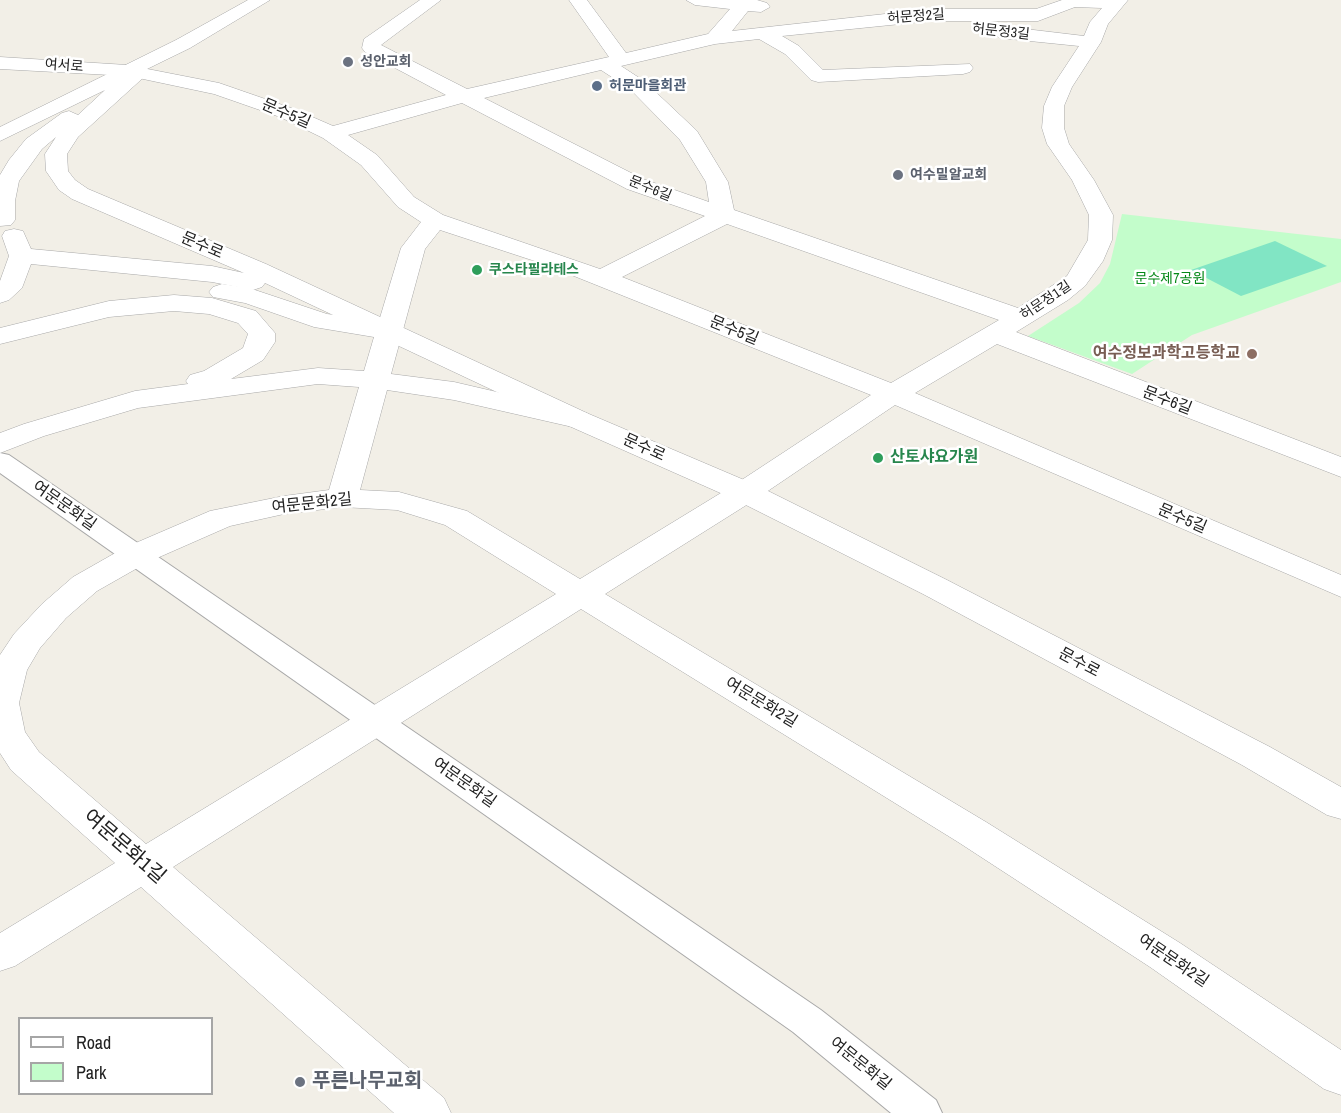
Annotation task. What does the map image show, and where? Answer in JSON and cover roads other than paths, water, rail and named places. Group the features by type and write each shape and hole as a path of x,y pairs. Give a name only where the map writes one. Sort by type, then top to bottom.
{"street":[{"path":"0,135 132,72 261,0"},
{"name":"문수6길","path":"432,0 376,39 371,43 372,48 634,184 723,217 1020,318"},
{"path":"578,0 612,61 689,136 717,182 723,217 601,278"},
{"path":"695,0 746,3 776,9"},
{"name":"허문정2길","path":"331,133 464,96 715,38 930,15 1034,15 1073,2 1116,2"},
{"name":"허문정1길","path":"0,954 745,492 893,394 1020,318 1076,281 1090,261 1100,240 1102,225 1100,210 1083,180 1064,154 1053,128 1054,106 1062,87 1091,42 1099,22 1116,2"},
{"path":"715,38 746,3"},
{"name":"허문정3길","path":"798,11 841,12 883,20 1091,42"},
{"path":"761,32 792,50 818,76 963,68"},
{"name":"여서로","path":"0,63 75,66 132,72"},
{"path":"0,295 13,283 21,256 17,240 2,220 3,201 8,181 34,144 52,128 132,72"},
{"name":"문수5길","path":"132,72 244,96 331,133 369,160 406,202 435,220 502,241 601,278 893,394 1341,587"},
{"name":"문수로","path":"132,72 77,125 56,154 57,171 67,185 97,202 308,293 579,420 745,492 934,587 1257,756 1341,805"},
{"path":"342,498 413,248 435,220"},
{"path":"21,256 212,274 308,293"},
{"path":"0,336 166,294 220,291 249,296 323,321 389,331"},
{"path":"0,444 34,430 214,377 253,354 261,342 262,333 247,316 212,306 174,303 108,309"},
{"name":"문수6길","path":"994,333 1341,468"},
{"path":"135,400 308,377 375,380 454,391 579,420"},
{"name":"여문문화길","path":"0,461 807,1021 921,1113"},
{"name":"여문문화2길","path":"136,555 221,518 284,505 342,498 399,501 456,518 972,832 1165,955 1341,1075"},
{"name":"여문문화1길","path":"136,555 85,584 54,611 5,670 1,703 6,733 25,761 427,1113"}],"place":[{"name":"성안교회","path":"348,62"},
{"name":"허문마을회관","path":"597,86"},
{"name":"여수밀알교회","path":"898,175"},
{"name":"쿠스타필라테스","path":"477,270"},
{"name":"여수정보과학고등학교","path":"1252,354"},
{"name":"산토샤요가원","path":"878,458"},
{"name":"푸른나무교회","path":"300,1082"}],"park label":[{"name":"문수제7공원","path":"1170,279"}]}
